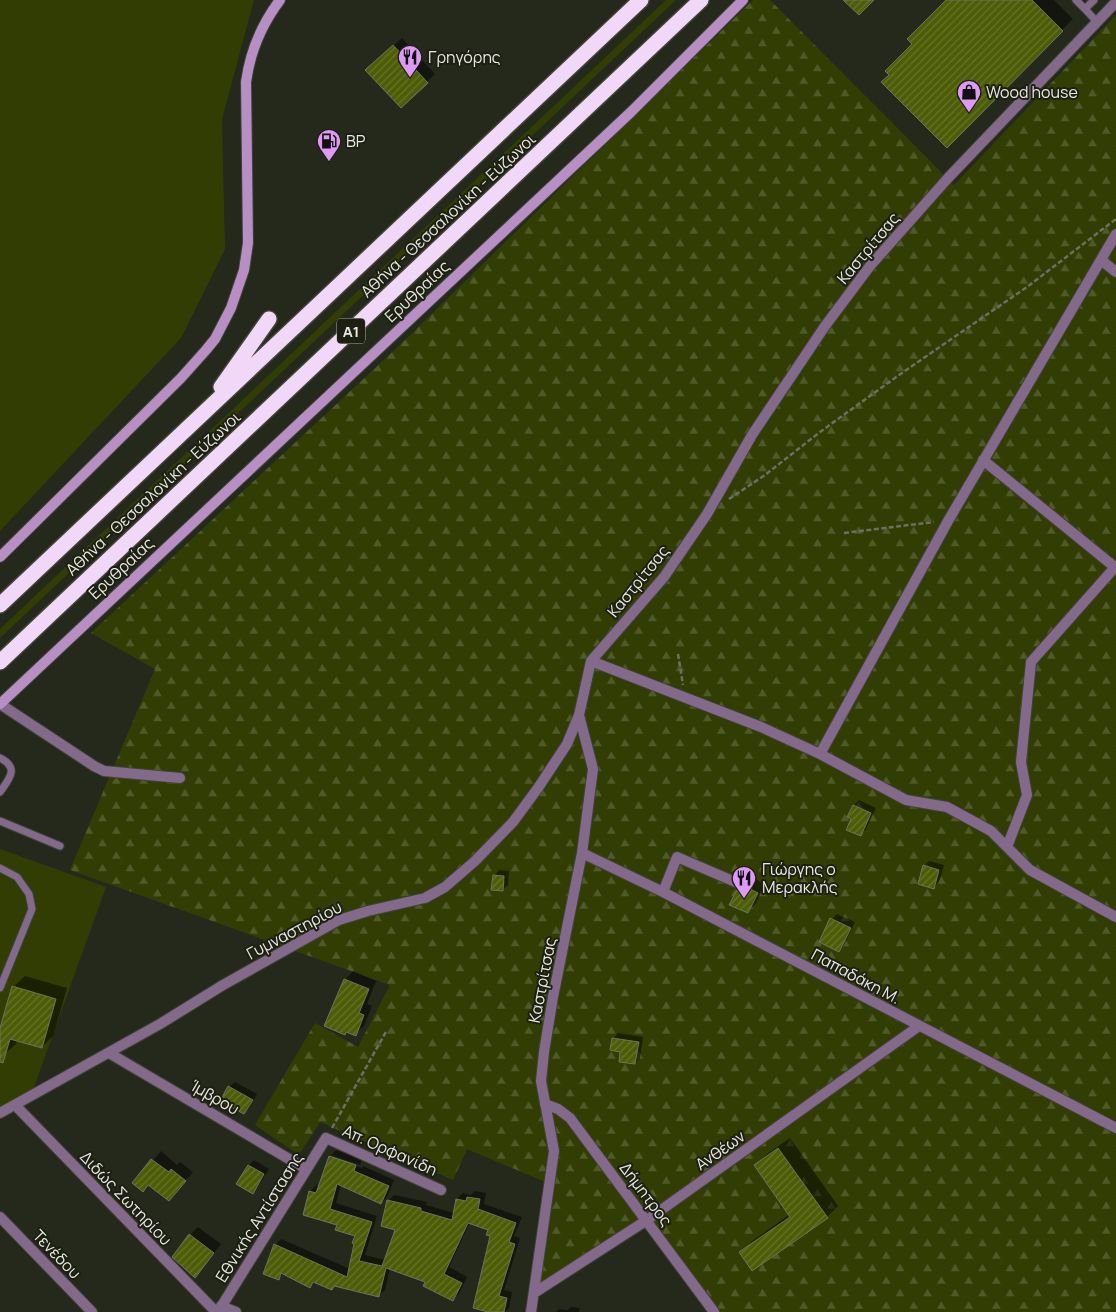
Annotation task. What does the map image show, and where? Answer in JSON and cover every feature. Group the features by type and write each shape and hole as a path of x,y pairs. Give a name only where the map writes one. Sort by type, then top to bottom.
{"highway":[{"name":"Αθήνα - Θεσσαλονίκη - Εύζωνοι","path":"0,605 641,0"},
{"name":"Αθήνα - Θεσσαλονίκη - Εύζωνοι","path":"0,662 701,0"},
{"path":"203,413 268,319"}],"main road":[{"path":"0,557 187,371 215,339 231,308 244,270 248,243 246,82 249,64 261,32 270,13 280,0"},
{"name":"Ερυθραίας","path":"0,704 631,112 743,0"}],"street":[{"name":"Καστρίτσας","path":"531,1312 554,1151 542,1081 544,1052 582,853 593,769 579,715 591,661 664,577 707,514 752,435 788,380 870,266 948,178 1116,2"},
{"path":"820,754 948,521 1116,234"},
{"path":"1101,260 1116,272"},
{"path":"983,460 1115,567 1031,662 1020,762 1027,795 1007,847"},
{"path":"591,661 761,727 820,754 906,800 947,807 991,831 1030,870 1116,917"},
{"path":"0,704 104,771 180,778"},
{"name":"Γυμναστηρίου","path":"0,1113 109,1053 223,985 339,920 368,911 426,898 445,887 513,822 567,744 579,715"},
{"name":"Παπαδάκη Μ.","path":"582,853 663,892 1116,1128"},
{"path":"663,892 677,857 740,884"},
{"name":"Ανθέων","path":"534,1293 647,1220 919,1026"},
{"name":"Ίμβρου","path":"109,1053 306,1169"},
{"name":"Δήμητρος","path":"545,1104 558,1109 570,1118 714,1312"},
{"name":"Διδώς Σωτηρίου","path":"15,1105 218,1310 236,1312"},
{"name":"Εθνικής Αντίστασης","path":"218,1310 326,1138"},
{"name":"Απ. Ορφανίδη","path":"326,1138 441,1190"},
{"name":"Τενέδου","path":"0,1217 92,1312"}],"lane":[{"path":"1076,0 1097,22"},
{"path":"1085,9 1094,0"},
{"path":"0,758 7,761 11,768 11,777 0,792"},
{"path":"0,821 60,846"},
{"path":"0,868 17,877 28,894 32,909 0,988"}],"path":[{"path":"729,500 891,380 1027,287 1116,219"},
{"path":"844,533 948,521"},
{"path":"678,654 685,697"},
{"path":"326,1138 387,1030"}],"green space":[{"path":"0,0 254,0 222,119 225,249 181,338 0,531"},
{"path":"666,0 676,0 0,638 0,629"},
{"path":"753,0 770,0 954,185 1116,15 1116,1312 710,1312 644,1221 534,1291 550,1184 467,1149 453,1180 320,1122 299,1155 255,1125 315,1023 358,1047 390,985 70,870 155,669 91,633 403,342"},
{"path":"0,849 106,887 29,1101 0,1117"}],"building":[{"path":"843,0 874,0 859,15"},
{"path":"946,0 1032,0 1063,31 947,148 881,82 889,75 885,71 912,44 907,39"},
{"path":"393,45 428,83 401,108 365,70"},
{"path":"853,805 871,813 861,836 846,830 851,819 847,817"},
{"path":"923,865 939,870 934,889 918,884"},
{"path":"493,875 504,876 503,891 491,890"},
{"name":"Γιώργης ο Μερακλής","path":"746,887 758,893 748,913 729,905 737,890 741,891"},
{"path":"830,918 851,928 839,952 819,942"},
{"path":"344,979 369,989 359,1013 364,1015 356,1036 346,1032 345,1035 324,1026"},
{"path":"12,986 56,999 42,1048 10,1039 3,1063 0,1062 0,1028"},
{"path":"612,1038 639,1042 635,1064 619,1062 620,1052 610,1050"},
{"path":"228,1086 253,1100 244,1114 220,1101"},
{"path":"778,1148 828,1218 752,1271 739,1252 790,1217 754,1165"},
{"path":"329,1156 356,1165 354,1171 389,1186 381,1204 337,1184 330,1209 372,1222 359,1261 382,1266 395,1230 381,1226 387,1200 421,1208 421,1211 452,1220 456,1199 466,1201 467,1197 480,1199 478,1209 516,1223 509,1242 515,1244 499,1296 507,1298 504,1312 488,1312 473,1308 490,1236 486,1235 488,1230 468,1223 444,1274 462,1283 453,1301 423,1286 425,1282 386,1268 379,1297 334,1286 332,1290 313,1282 310,1288 281,1273 279,1280 263,1274 274,1244 347,1277 354,1244 352,1243 355,1236 335,1230 337,1225 303,1215 309,1191 316,1193"},
{"path":"151,1159 169,1172 171,1169 186,1181 169,1201 148,1185 143,1192 132,1183"},
{"path":"248,1165 264,1174 253,1194 236,1184"},
{"path":"189,1234 214,1253 195,1278 172,1257"}],"place":[{"name":"Γρηγόρης","path":"410,78"},
{"name":"Wood house","path":"969,113"},
{"name":"BP","path":"329,162"},
{"name":"Γιώργης ο Μερακλής","path":"744,899"}]}
